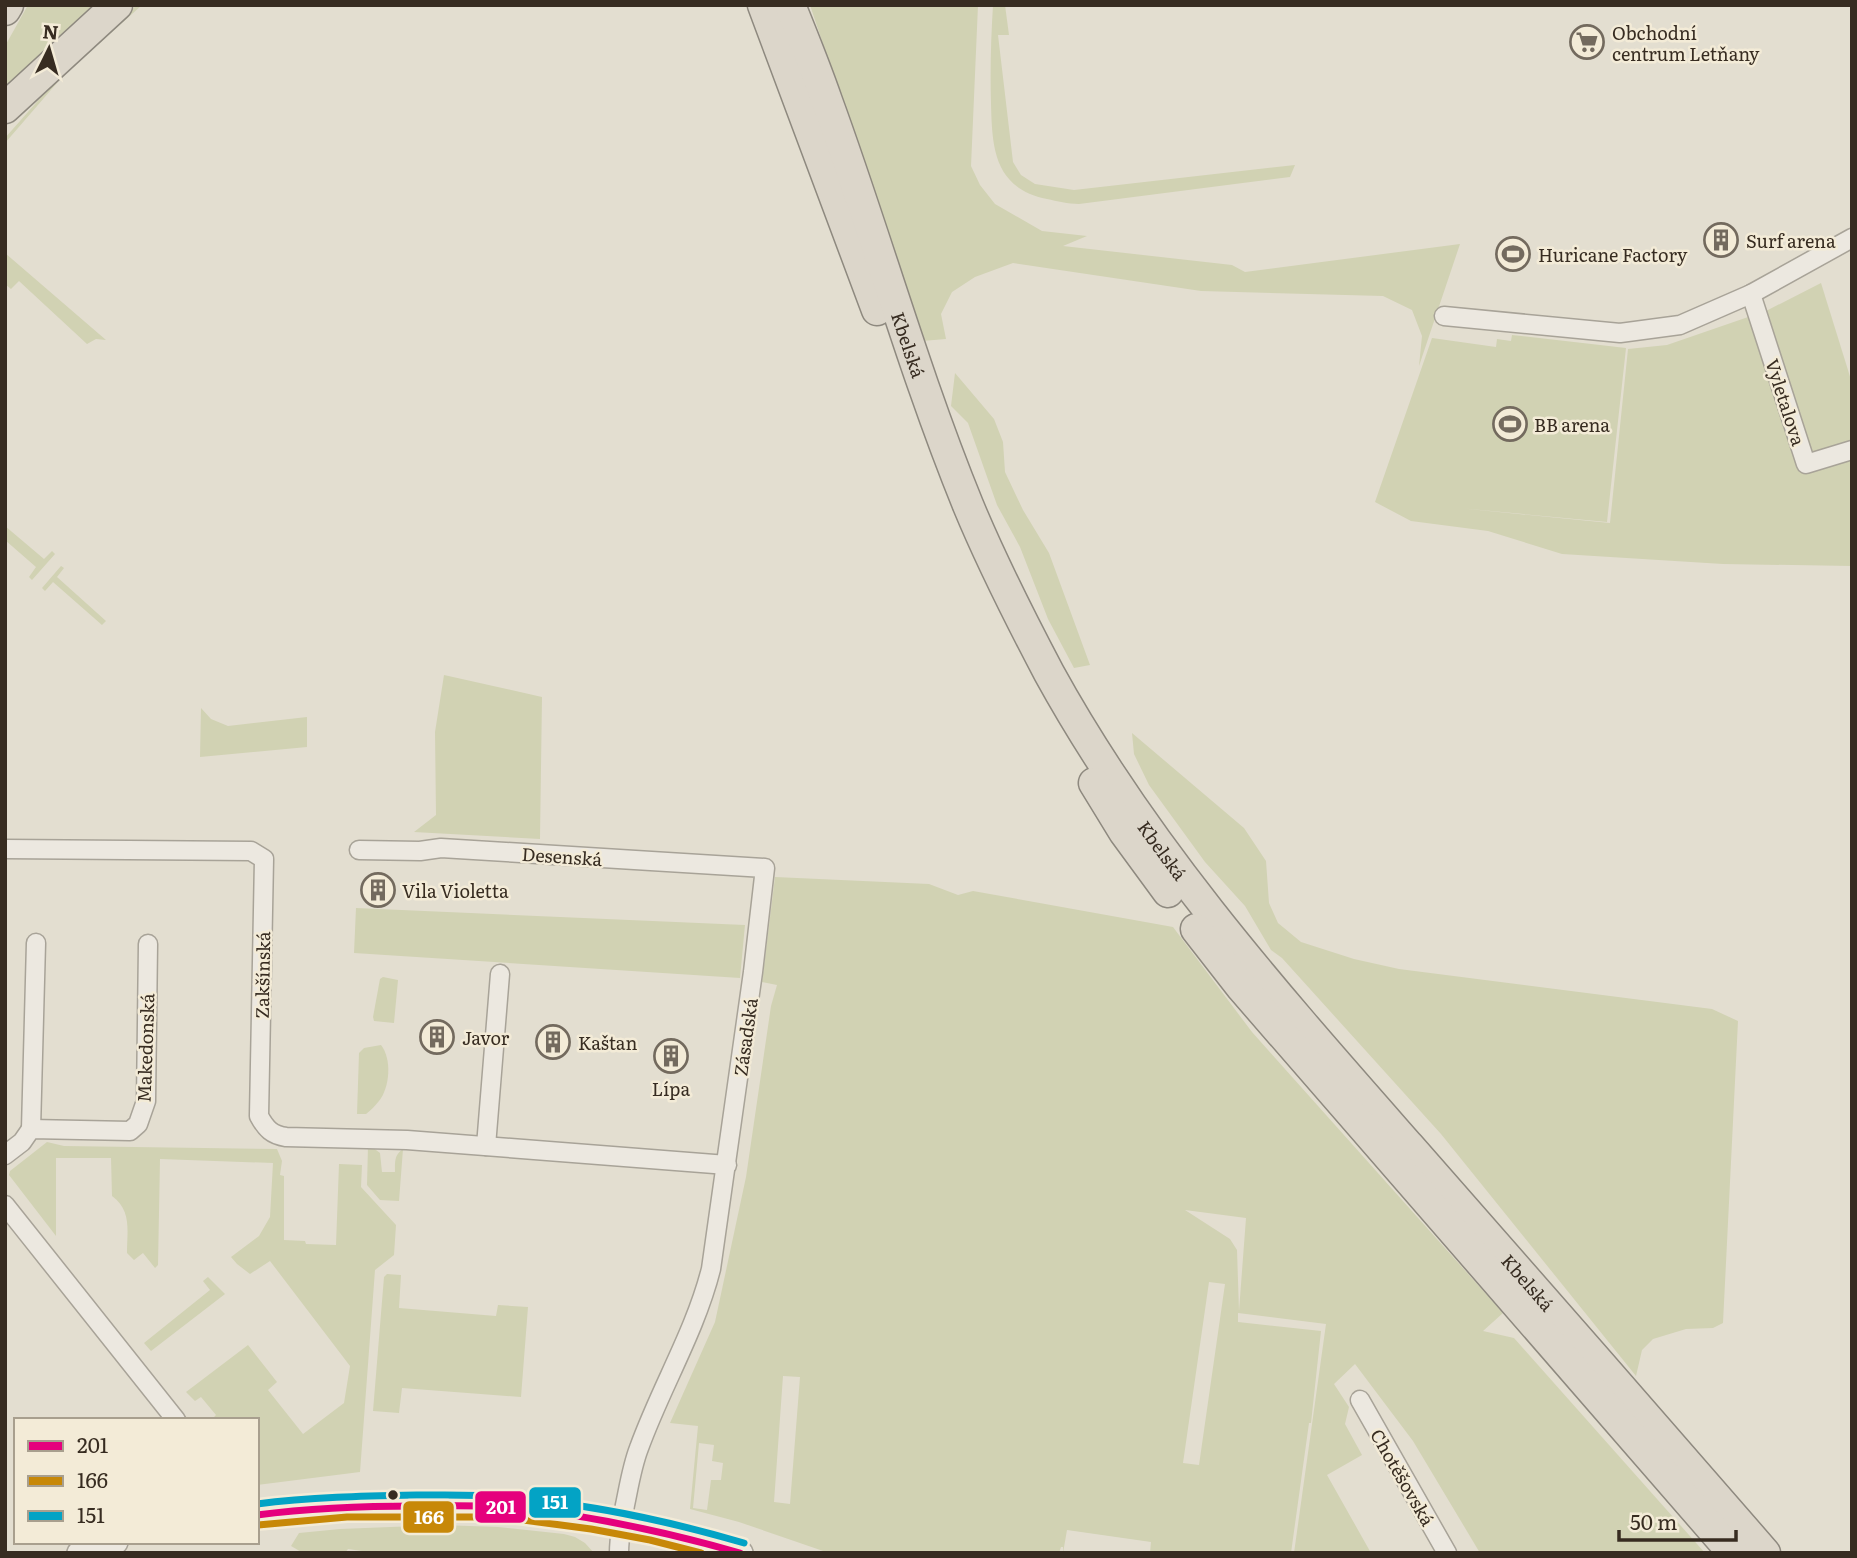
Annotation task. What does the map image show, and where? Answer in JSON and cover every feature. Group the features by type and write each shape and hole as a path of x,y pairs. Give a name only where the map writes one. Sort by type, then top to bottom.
{"highway":[{"path":"5,10 8,5"},
{"path":"5,108 117,5"},
{"path":"752,5 778,44"},
{"name":"Kbelská","path":"763,5 953,520 1032,680 1124,832 1242,988 1733,1553"},
{"name":"Kbelská","path":"790,5 828,102 918,372 968,505 1023,624 1092,745 1180,874 1267,984 1765,1553"}],"street":[{"path":"1444,316 1620,333 1680,325 1751,293 1852,238"},
{"name":"Vyletalova","path":"1751,293 1806,464 1852,450"},
{"name":"Desenská","path":"359,850 420,851 440,848 765,868"},
{"name":"Zakšínská","path":"5,849 251,851 264,859 259,1116 271,1133 286,1137 407,1140 727,1165"},
{"name":"Zásadská","path":"619,1553 621,1525 633,1467 704,1297 711,1269 752,986 765,868"},
{"path":"5,1155 22,1142 31,1129 36,943"},
{"name":"Makedonská","path":"31,1129 130,1130 138,1124 146,1101 148,944"},
{"path":"486,1146 500,974"},
{"path":"5,1205 174,1418"},
{"name":"Chotěšovská","path":"1360,1400 1447,1553"},
{"path":"259,1515 333,1507 501,1507 572,1516 675,1535 741,1553"},
{"path":"79,1553 109,1544"}],"green space":[{"path":"28,5 102,5 5,97 5,46"},
{"path":"137,5 142,5 63,76 5,143 5,138 65,70"},
{"path":"810,5 978,5 971,166 980,185 995,204 1042,231 1087,236 1063,246 1232,265 1245,272 1460,244 1419,366 1422,336 1412,310 1383,296 1201,291 1013,263 975,277 952,292 941,314 946,339 922,341"},
{"path":"993,5 1005,5 1009,35 998,35 1013,162 1021,175 1035,184 1074,190 1295,165 1290,177 1079,204 1029,194 1006,176 995,150 991,91"},
{"path":"5,253 106,340 96,339 87,344 19,281 11,289 5,284"},
{"path":"1821,283 1852,383 1852,444 1812,455 1766,311"},
{"path":"1754,315 1805,471 1852,457 1852,566 1723,564 1562,554 1488,531 1411,521 1375,502 1432,338 1496,347 1497,339 1511,341 1512,335 1626,348 1607,522 1459,508 1610,523 1628,349 1667,345"},
{"path":"955,373 994,419 1003,442 1005,472 1023,510 1049,553 1090,665 1074,668 1048,619 1020,547 997,505 968,423 951,406"},
{"path":"5,526 44,559 52,551 55,554 32,580 29,577 36,567 5,540"},
{"path":"61,566 64,568 57,577 106,621 102,625 53,582 45,591 42,588"},
{"path":"444,675 542,697 540,839 414,832 436,815 435,732"},
{"path":"201,708 211,719 228,726 307,717 307,747 200,757"},
{"path":"1132,733 1244,828 1266,861 1269,903 1278,923 1301,942 1354,959 1399,969 1712,1009 1738,1021 1723,1323 1713,1328 1686,1329 1653,1339 1642,1350 1636,1376 1441,1134 1282,958 1271,950 1245,906 1205,862 1149,785 1134,754"},
{"path":"775,877 929,884 958,895 973,891 1173,927 1252,1032 1503,1313 1483,1331 1514,1338 1705,1553 1480,1553 1413,1441 1355,1364 1334,1384 1349,1407 1345,1424 1362,1455 1327,1475 1371,1553 1294,1553 1326,1324 1238,1313 1238,1322 1321,1331 1311,1423 1291,1553 1150,1553 1151,1542 1067,1530 1063,1553 1061,1547 1059,1553 829,1553 739,1522 690,1509 698,1426 670,1423 715,1322 746,1177 771,1006 777,985 762,982","holes":["1185,1210 1246,1218 1239,1311 1237,1250 1230,1239","1209,1282 1225,1284 1199,1465 1183,1463","783,1376 800,1377 790,1504 774,1502","699,1443 714,1445 712,1461 723,1463 721,1480 711,1480 707,1510 693,1508"]},
{"path":"356,908 745,925 740,978 354,953"},
{"path":"383,977 398,980 394,1023 374,1021 373,1017 380,979"},
{"path":"381,1045 388,1065 386,1088 370,1111 357,1114 359,1053 364,1048"},
{"path":"47,1142 64,1146 277,1149 282,1161 280,1175 284,1176 284,1240 336,1245 339,1164 362,1165 361,1187 396,1225 394,1255 375,1270 360,1472 259,1485 259,1418 213,1418 216,1415 201,1397 195,1401 186,1392 248,1345 277,1382 268,1390 303,1434 344,1403 350,1366 270,1261 250,1274 231,1257 259,1236 270,1217 273,1163 160,1159 158,1265 155,1268 143,1253 134,1260 127,1253 126,1215 112,1196 111,1158 56,1158 56,1236 9,1175 10,1171"},
{"path":"368,1146 380,1153 382,1172 395,1172 397,1156 403,1149 399,1201 380,1200 367,1185"},
{"path":"387,1274 401,1275 399,1308 496,1316 498,1305 528,1307 521,1397 402,1388 399,1413 373,1411 384,1277"},
{"path":"208,1277 225,1294 151,1351 144,1343 210,1290 203,1281"},
{"path":"441,1525 498,1527 564,1534 585,1543 594,1553 376,1553 348,1549 345,1553 303,1553 291,1546 299,1533"}],"transit line":[{"name":"151","path":"259,1504 357,1496 492,1496 564,1503 625,1514 744,1543"},
{"name":"201","path":"259,1515 358,1507 504,1507 623,1524 740,1553"},
{"name":"166","path":"259,1525 347,1517 500,1517 591,1529 701,1553"}],"place":[{"name":"Obchodní centrum Letňany","path":"1587,42"},
{"name":"Surf arena","path":"1721,240"},
{"name":"Huricane Factory","path":"1513,254"},
{"name":"BB arena","path":"1510,424"},
{"name":"Vila Violetta","path":"378,890"},
{"name":"Javor","path":"437,1037"},
{"name":"Kaštan","path":"553,1042"},
{"name":"Lípa","path":"671,1056"}]}
